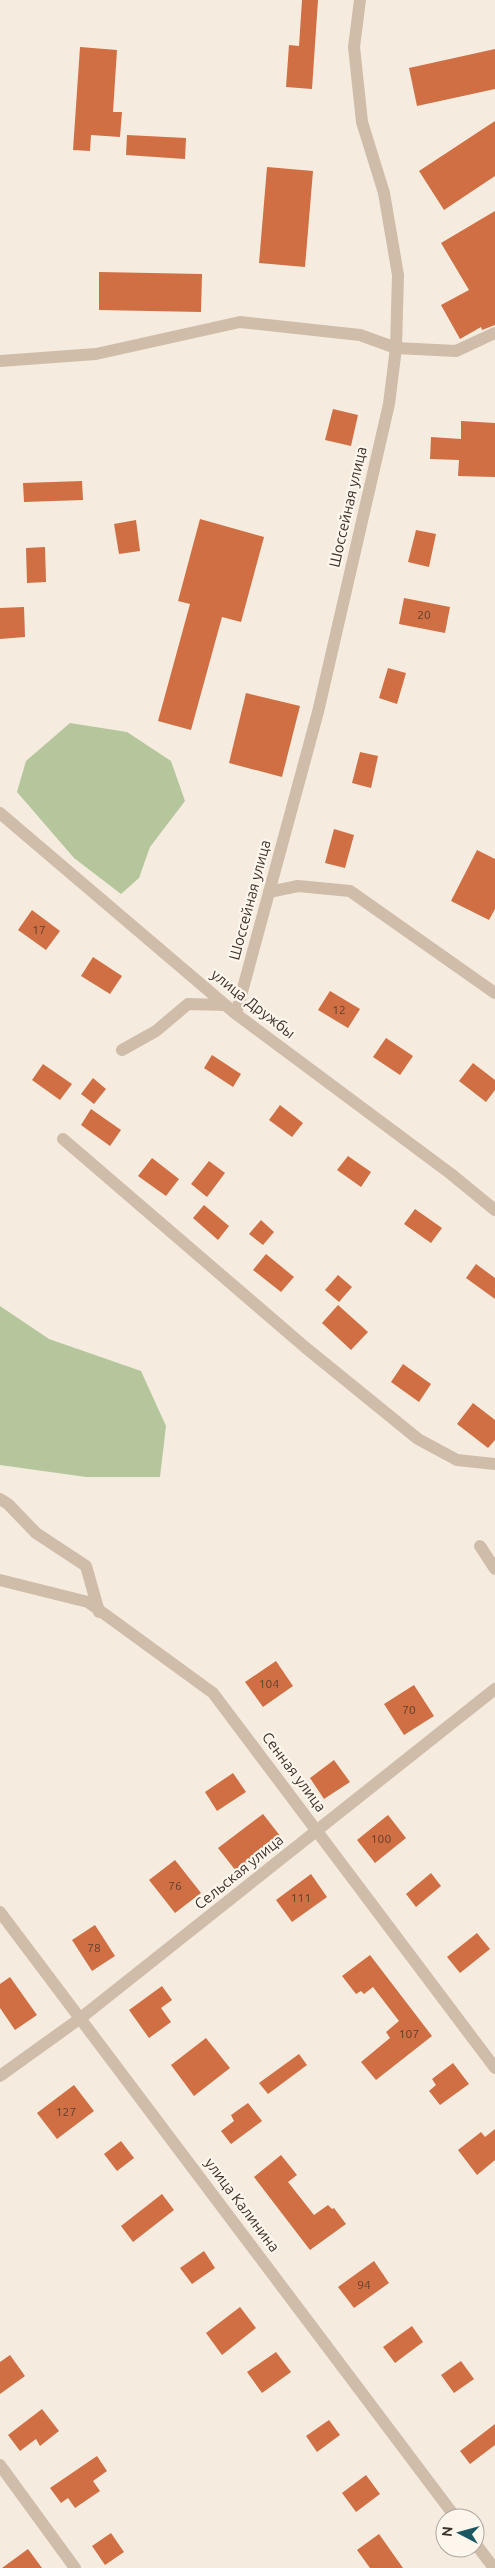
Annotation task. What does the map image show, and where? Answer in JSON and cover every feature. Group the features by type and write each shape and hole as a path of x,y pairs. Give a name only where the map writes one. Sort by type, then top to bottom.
{"street":[{"name":"Шоссейная улица","path":"236,1014 318,712 389,404 396,348 398,276 384,193 362,122 354,47 360,0"},
{"path":"0,361 96,354 240,322 360,335 396,348 456,352 495,333"},
{"name":"улица Дружбы","path":"0,813 236,1014 451,1174 495,1210"},
{"path":"269,892 298,886 350,891 495,993"},
{"path":"122,1050 156,1031 188,1004 225,1005"},
{"path":"63,1139 306,1348 418,1439 457,1460 495,1464"},
{"path":"0,1499 8,1504 36,1533 86,1566 99,1612"},
{"path":"480,1546 495,1569"},
{"name":"Сенная улица","path":"0,1580 88,1602 99,1612 213,1694 495,2068"},
{"name":"Сельская улица","path":"0,2076 82,2017 495,1689"},
{"name":"улица Калинина","path":"0,1912 82,2017 449,2508"},
{"path":"0,2465 75,2568"},
{"path":"485,2556 494,2568"}],"green space":[{"path":"70,723 127,732 171,761 185,801 150,847 139,878 121,894 74,858 17,792 26,761"},
{"path":"0,1306 49,1339 141,1371 166,1426 160,1477 86,1477 0,1465"}],"building":[{"path":"302,0 318,0 312,89 286,87 289,45 299,46"},
{"path":"80,47 117,50 113,112 122,112 120,137 91,135 90,151 73,150"},
{"path":"495,49 495,89 417,106 409,68"},
{"path":"495,121 495,176 444,210 419,171"},
{"path":"127,135 186,138 185,159 126,155"},
{"path":"267,167 313,171 305,267 259,263"},
{"path":"495,211 495,325 482,330 481,327 460,339 441,305 469,290 441,243"},
{"path":"99,272 202,274 201,312 99,310"},
{"path":"333,409 358,415 351,446 325,440"},
{"path":"461,421 495,423 495,477 458,476 459,460 430,459 431,437 461,439"},
{"path":"82,481 83,500 24,502 23,483"},
{"path":"200,519 264,537 241,622 222,617 191,730 158,721 190,604 178,601"},
{"path":"136,520 140,551 119,554 114,524"},
{"path":"416,530 436,534 429,567 408,562"},
{"path":"45,547 46,582 27,583 26,548"},
{"path":"404,598 450,607 445,633 399,624"},
{"path":"24,607 25,637 0,639 0,608"},
{"path":"388,668 406,673 397,704 379,698"},
{"path":"246,693 300,706 282,777 229,763"},
{"path":"360,752 378,756 371,788 352,783"},
{"path":"334,829 354,835 345,868 325,863"},
{"path":"477,850 495,859 495,909 489,920 451,901"},
{"path":"32,910 60,931 46,950 18,930"},
{"path":"93,957 122,976 110,994 81,976"},
{"path":"330,991 360,1009 348,1028 318,1010"},
{"path":"386,1038 413,1056 400,1075 373,1057"},
{"path":"212,1055 241,1074 233,1087 204,1068"},
{"path":"473,1063 495,1080 495,1090 486,1102 459,1081"},
{"path":"43,1064 72,1084 60,1100 32,1080"},
{"path":"93,1078 106,1089 94,1104 81,1094"},
{"path":"280,1105 303,1123 292,1137 269,1120"},
{"path":"91,1109 121,1130 110,1146 81,1125"},
{"path":"348,1156 371,1172 361,1187 337,1170"},
{"path":"152,1158 179,1179 166,1196 138,1176"},
{"path":"209,1161 225,1173 207,1197 191,1184"},
{"path":"204,1205 229,1226 218,1240 193,1218"},
{"path":"415,1209 442,1228 431,1243 404,1224"},
{"path":"261,1220 274,1232 263,1245 249,1234"},
{"path":"266,1254 294,1277 281,1292 253,1270"},
{"path":"476,1264 495,1278 495,1299 466,1278"},
{"path":"338,1275 352,1287 339,1302 325,1290"},
{"path":"338,1305 368,1332 351,1350 322,1323"},
{"path":"403,1364 431,1384 419,1402 391,1382"},
{"path":"473,1403 495,1420 495,1440 488,1448 457,1424"},
{"path":"276,1661 293,1686 263,1707 245,1682"},
{"path":"414,1685 434,1716 404,1735 384,1704"},
{"path":"334,1760 350,1782 324,1799 310,1778"},
{"path":"233,1773 246,1792 217,1811 205,1792"},
{"path":"263,1814 281,1837 236,1871 218,1848"},
{"path":"388,1815 406,1838 375,1863 357,1840"},
{"path":"175,1860 201,1893 175,1913 149,1880"},
{"path":"431,1873 441,1886 416,1907 406,1894"},
{"path":"311,1874 327,1897 292,1922 276,1900"},
{"path":"95,1925 115,1956 92,1971 72,1940"},
{"path":"477,1933 490,1949 460,1973 447,1957"},
{"path":"370,1955 432,2036 376,2080 361,2062 390,2038 386,2032 399,2021 373,1987 364,1994 361,1991 356,1994 342,1976"},
{"path":"10,1977 37,2015 15,2030 0,2008 0,1984"},
{"path":"162,1986 172,2000 161,2008 171,2022 149,2038 129,2010"},
{"path":"206,2038 230,2068 194,2096 171,2065"},
{"path":"299,2054 307,2065 268,2094 259,2083"},
{"path":"453,2063 469,2084 440,2105 429,2091 436,2085 432,2079"},
{"path":"74,2085 94,2111 57,2139 37,2113"},
{"path":"248,2103 262,2121 231,2144 221,2131 234,2121 231,2115"},
{"path":"495,2129 495,2160 477,2175 458,2150 481,2132 485,2137"},
{"path":"121,2141 134,2158 117,2171 104,2154"},
{"path":"281,2155 297,2175 288,2182 314,2215 328,2205 332,2209 334,2208 346,2224 310,2250 254,2177"},
{"path":"162,2194 174,2210 133,2242 121,2226"},
{"path":"204,2251 215,2268 192,2284 180,2268"},
{"path":"374,2261 389,2283 354,2308 338,2287"},
{"path":"240,2307 256,2328 222,2355 206,2333"},
{"path":"412,2326 423,2342 395,2363 383,2347"},
{"path":"276,2352 291,2372 262,2393 247,2372"},
{"path":"10,2355 25,2376 0,2394 0,2362"},
{"path":"461,2361 474,2379 454,2393 441,2375"},
{"path":"42,2409 59,2431 40,2446 36,2439 20,2451 8,2435"},
{"path":"329,2420 340,2435 317,2452 306,2436"},
{"path":"495,2424 495,2445 470,2464 460,2451"},
{"path":"97,2456 107,2471 93,2481 100,2491 75,2508 68,2498 61,2503 50,2488"},
{"path":"366,2475 380,2494 356,2512 342,2493"},
{"path":"111,2533 124,2552 105,2565 92,2546"},
{"path":"379,2534 403,2568 370,2568 357,2550"},
{"path":"28,2549 42,2568 2,2568"}]}
